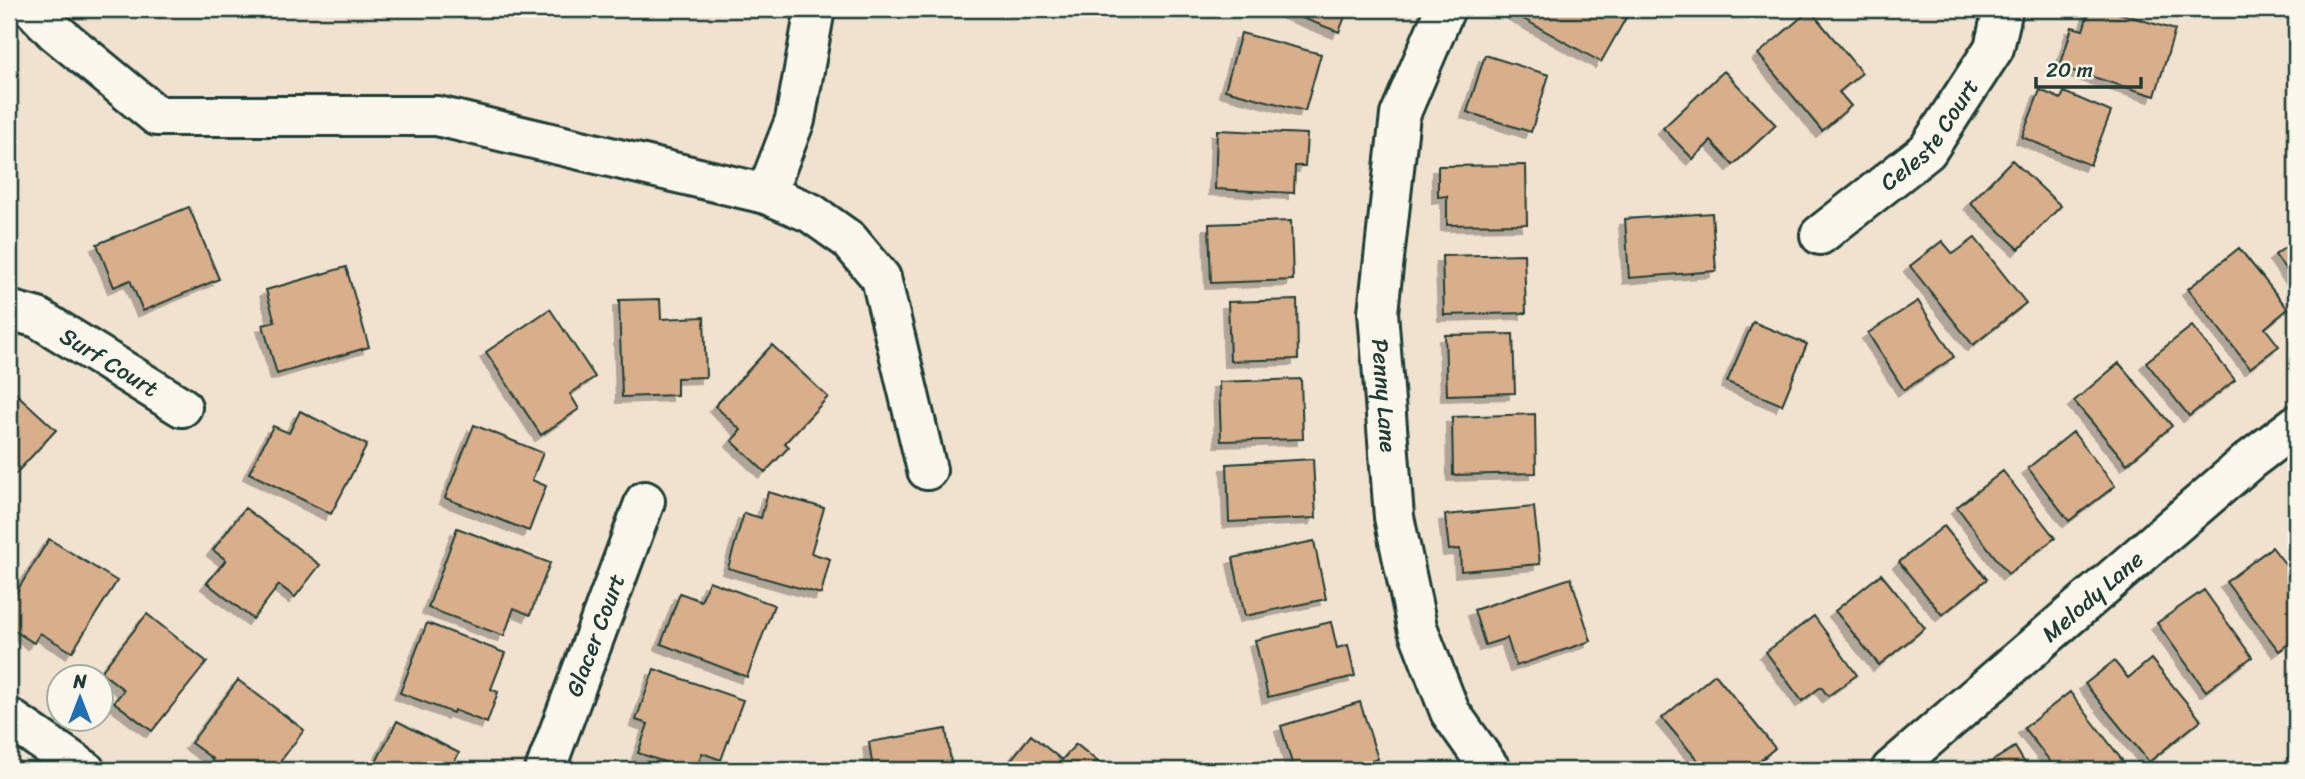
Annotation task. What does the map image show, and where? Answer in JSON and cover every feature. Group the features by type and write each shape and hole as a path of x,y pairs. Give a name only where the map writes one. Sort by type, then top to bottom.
{"street":[{"path":"33,9 54,31 157,116 437,116 766,194 811,213 849,240 881,278 927,470"},
{"path":"766,194 795,120 815,9"},
{"name":"Penny Lane","path":"1445,9 1400,115 1378,312 1394,517 1417,627 1450,712 1491,770"},
{"name":"Celeste Court","path":"1820,235 1927,151 1994,48 2004,9"},
{"name":"Surf Court","path":"23,314 182,407"},
{"name":"Melody Lane","path":"1891,770 2249,461 2296,425"},
{"name":"Glacer Court","path":"545,770 645,501"},
{"path":"9,718 85,770"}],"building":[{"path":"1279,9 1348,9 1339,32"},
{"path":"1513,9 1631,9 1601,62 1511,12"},
{"path":"2090,9 2105,9 2175,30 2155,96 2060,67 2072,27 2083,30"},
{"path":"1810,10 1862,73 1839,92 1851,106 1822,131 1758,54"},
{"path":"1241,33 1321,54 1305,111 1225,90"},
{"path":"1485,55 1549,75 1531,132 1467,112"},
{"path":"1724,71 1776,125 1733,165 1711,141 1693,159 1663,128"},
{"path":"2040,90 2061,99 2064,92 2111,112 2090,165 2022,137"},
{"path":"1217,130 1307,134 1305,166 1295,166 1294,193 1215,189"},
{"path":"2012,160 2061,206 2019,249 1970,203"},
{"path":"1526,165 1527,224 1447,225 1447,196 1438,197 1438,166"},
{"path":"189,207 219,279 143,311 130,280 114,287 97,244"},
{"path":"1712,213 1716,271 1629,278 1625,219"},
{"path":"1291,221 1293,280 1211,283 1209,224"},
{"path":"1975,238 2026,303 1973,345 1910,266 1942,241 1953,254"},
{"path":"2296,239 2296,283 2275,255"},
{"path":"2239,248 2288,309 2265,328 2279,346 2250,368 2188,289"},
{"path":"1524,254 1526,313 1444,315 1442,256"},
{"path":"346,267 369,347 277,374 263,325 275,322 266,290"},
{"path":"660,299 661,319 704,317 706,377 677,378 677,395 622,397 619,300"},
{"path":"1297,300 1298,359 1230,361 1228,302"},
{"path":"1918,301 1954,357 1904,390 1868,333"},
{"path":"550,309 595,377 570,394 579,409 541,435 486,352"},
{"path":"1753,322 1807,344 1782,405 1727,382"},
{"path":"2192,326 2235,380 2189,416 2146,362"},
{"path":"1513,334 1515,393 1447,395 1445,335"},
{"path":"772,345 828,397 785,443 789,447 765,472 732,441 741,430 715,406"},
{"path":"2119,363 2172,426 2127,464 2074,401"},
{"path":"1301,379 1303,439 1221,441 1219,382"},
{"path":"9,387 56,430 9,481"},
{"path":"300,411 367,445 331,514 249,473 273,426 289,433"},
{"path":"1535,414 1536,473 1453,475 1452,417"},
{"path":"474,425 543,453 532,480 546,486 529,531 445,498"},
{"path":"2073,432 2115,486 2069,521 2028,468"},
{"path":"1313,459 1316,518 1229,522 1227,464"},
{"path":"2003,471 2055,538 2008,574 1957,507"},
{"path":"768,492 824,508 811,553 830,559 821,594 728,568 744,513 761,518"},
{"path":"1534,507 1540,564 1461,571 1460,549 1449,550 1445,515"},
{"path":"245,508 320,565 295,597 279,585 253,619 207,583 226,560 213,550"},
{"path":"1944,526 1987,579 1942,615 1899,562"},
{"path":"457,528 550,563 530,615 514,608 504,636 428,608"},
{"path":"49,539 117,581 72,652 40,633 34,643 9,627 9,604"},
{"path":"1314,541 1326,599 1245,616 1233,558"},
{"path":"2272,547 2296,578 2296,638 2279,651 2226,582"},
{"path":"1881,574 1925,628 1879,665 1835,611"},
{"path":"1571,578 1591,641 1516,666 1507,638 1485,645 1474,610"},
{"path":"709,581 774,605 747,677 661,644 680,593 701,601"},
{"path":"2204,590 2252,657 2206,691 2157,623"},
{"path":"147,614 207,662 152,731 116,704 124,690 116,684 116,664 107,664"},
{"path":"1814,616 1857,675 1828,696 1821,687 1802,701 1766,652"},
{"path":"1331,622 1337,648 1348,645 1355,676 1268,697 1255,640"},
{"path":"427,623 505,653 491,689 498,692 487,723 400,693"},
{"path":"2151,659 2201,720 2149,762 2085,684 2114,661 2128,678"},
{"path":"654,669 743,700 721,760 702,753 696,770 688,770 638,753 648,724 636,720"},
{"path":"1715,674 1775,748 1749,770 1706,770 1662,718"},
{"path":"238,680 304,730 274,770 205,770 213,759 191,743"},
{"path":"2070,692 2122,760 2109,770 2057,770 2024,728"},
{"path":"1360,702 1378,759 1340,770 1294,770 1281,726"},
{"path":"397,721 459,753 450,770 372,770"},
{"path":"946,729 952,770 873,770 869,742"},
{"path":"1031,735 1062,760 1076,744 1108,770 1003,770"},
{"path":"2015,747 2029,770 1978,770"}]}
